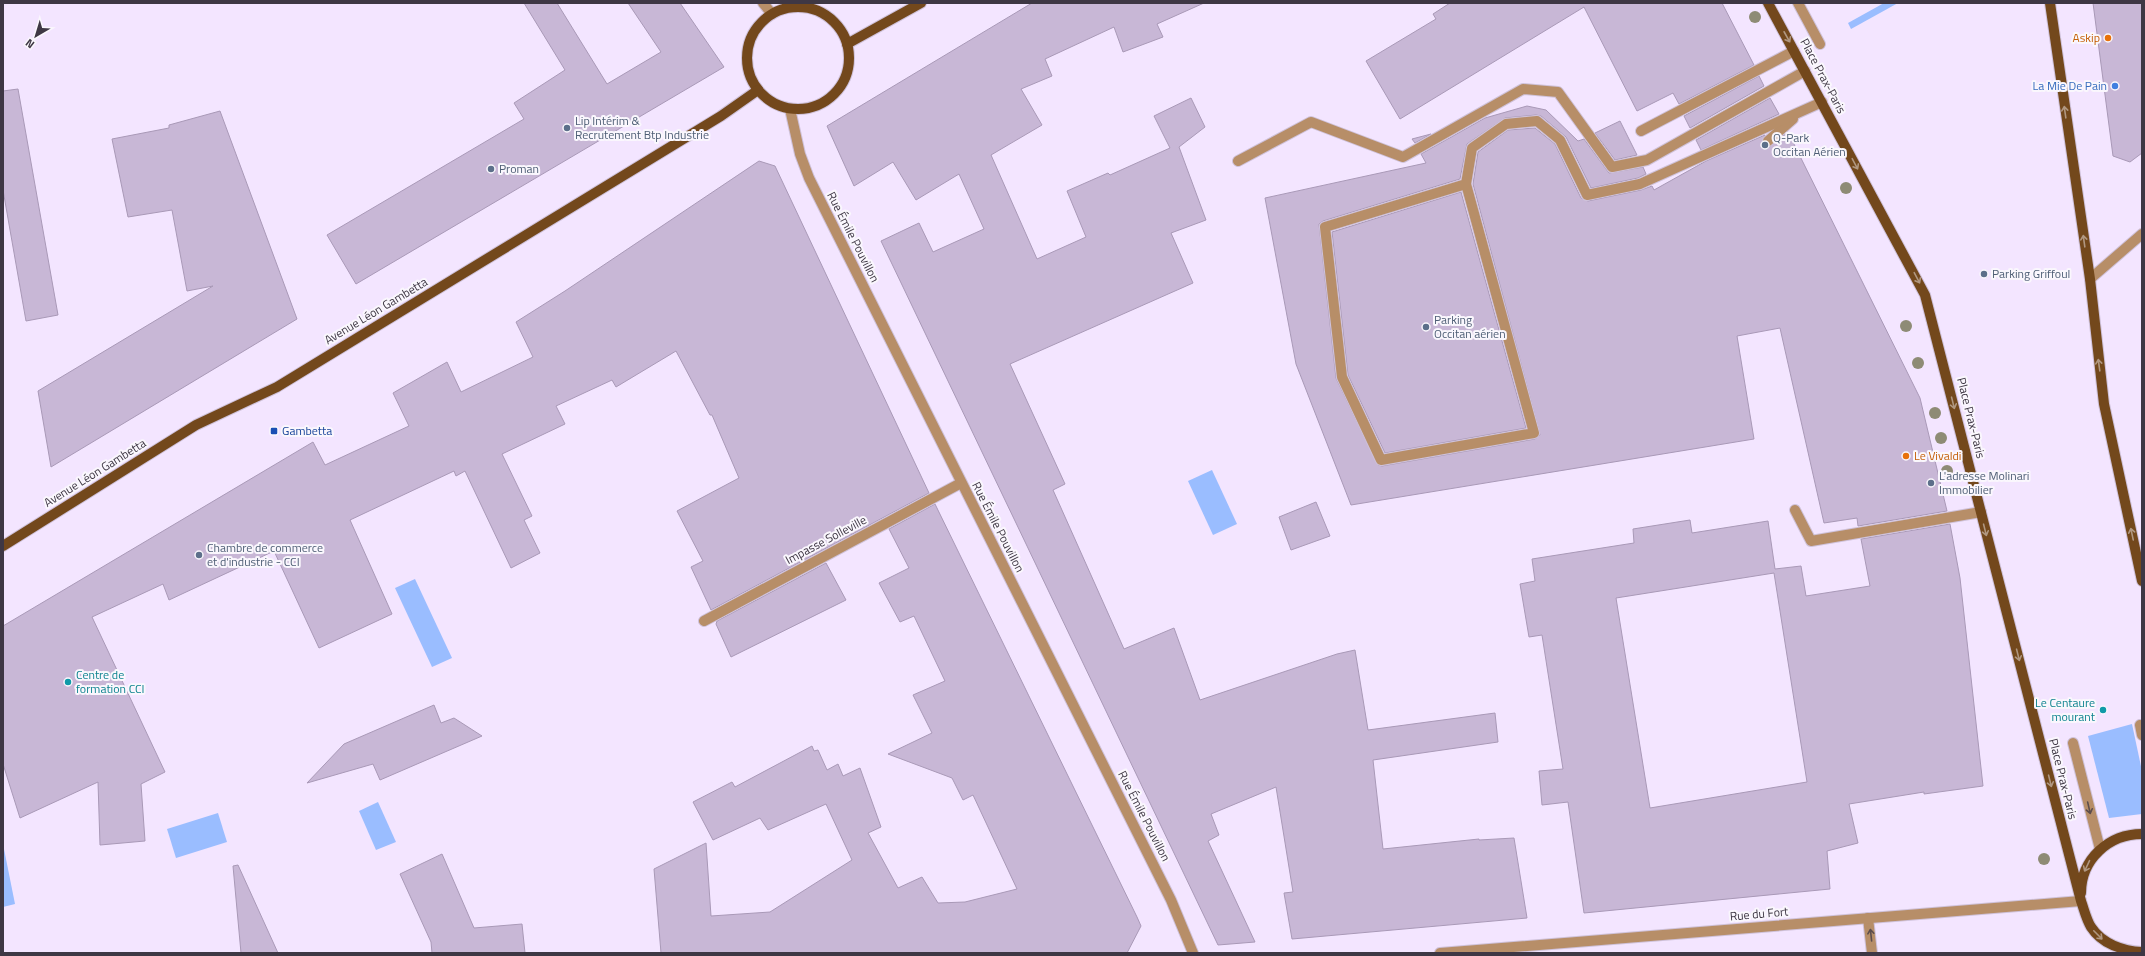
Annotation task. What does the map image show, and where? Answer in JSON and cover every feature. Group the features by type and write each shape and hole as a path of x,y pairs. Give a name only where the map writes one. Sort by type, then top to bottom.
{"main road":[{"path":"847,44 921,3"},
{"name":"Place Prax-Paris","path":"1768,3 1925,295 2081,901 2091,927 2101,938 2114,947 2129,951 2142,952"},
{"path":"2050,3 2090,279 2104,404 2141,576"},
{"path":"802,7 817,11 830,19 840,30 847,44 849,61 845,78 836,92 823,103 807,108 790,109 778,106 766,99 750,77 747,63 747,49 752,35 761,23 772,14 786,8 802,7"},
{"name":"Avenue Léon Gambetta","path":"3,546 196,425 284,383 721,116 758,90"},
{"path":"2081,901 2081,884 2086,868 2100,848 2115,839 2133,834 2142,834"}],"street":[{"path":"763,3 772,14"},
{"path":"1798,3 1820,44"},
{"path":"1641,131 1794,50"},
{"path":"1238,161 1311,122 1402,157 1523,89 1558,92 1612,167 1647,160 1805,71"},
{"path":"1466,184 1325,227 1342,377 1381,460 1534,433 1466,184 1472,148 1506,124 1537,121 1560,140 1587,195 1640,184 1822,102"},
{"name":"Rue Émile Pouvillon","path":"790,109 800,154 809,178 1171,900 1193,953"},
{"path":"1768,141 1799,113"},
{"path":"2090,279 2142,234"},
{"name":"Impasse Solleville","path":"704,621 961,483"},
{"path":"1795,510 1811,541 1981,512"},
{"path":"2073,743 2100,848"},
{"name":"Rue du Fort","path":"1440,953 1563,948 1868,918 2081,901"},
{"path":"1868,918 1872,953"}],"water":[{"path":"1884,3 1898,3 1851,29 1848,23"},
{"path":"1212,470 1237,524 1213,535 1188,481"},
{"path":"415,579 452,658 432,667 395,588"},
{"path":"2132,724 2142,771 2142,814 2109,818 2088,736"},
{"path":"378,802 396,842 376,850 359,811"},
{"path":"218,813 227,842 176,858 167,829"},
{"path":"3,844 15,904 3,907"}],"building":[{"path":"524,3 557,3 607,84 661,52 628,3 680,3 724,67 356,284 327,235 524,119 514,103 565,70"},
{"path":"1032,3 1204,3 1157,24 1163,37 1123,52 1114,27 1045,59 1052,76 1021,89 1042,125 991,155 1037,259 1086,237 1067,191 1108,173 1110,175 1170,148 1154,116 1191,98 1205,127 1179,147 1206,220 1171,233 1193,283 1010,364 1065,484 1053,490 1124,649 1174,628 1200,700 1337,654 1355,650 1368,730 1495,713 1498,742 1373,760 1383,849 1479,839 1514,838 1527,918 1292,939 1284,893 1293,892 1276,787 1211,814 1219,835 1208,841 1255,942 1218,945 881,241 919,223 933,252 984,229 959,174 916,200 893,162 854,186 827,126"},
{"path":"1450,3 1722,3 1754,65 1679,104 1673,93 1637,111 1584,7 1400,119 1366,61 1436,19 1433,14"},
{"path":"2093,3 2142,3 2142,153 2130,162 2113,156"},
{"path":"1759,76 1764,86 1690,128 1684,116"},
{"path":"18,89 58,315 26,321 3,190 3,91"},
{"path":"1770,98 1779,114 1701,150 1696,140"},
{"path":"1527,106 1546,110 1578,141 1584,139 1609,173 1643,167 1646,174 1638,178 1591,188 1566,137 1541,116 1536,115 1505,118 1467,144 1460,179 1323,221 1319,224 1336,378 1378,465 1382,466 1535,439 1540,435 1473,184 1478,152 1508,130 1535,128 1555,144 1581,198 1588,201 1641,190 1652,186 1654,190 1706,161 1765,135 1762,143 1769,147 1788,132 1920,398 1947,511 1858,526 1857,518 1824,523 1780,328 1737,336 1754,439 1351,505 1296,364 1265,198 1426,163 1421,154 1485,118"},
{"path":"220,111 297,319 51,467 38,391 213,286 187,291 172,210 128,217 112,139 169,128 169,125"},
{"path":"1620,121 1637,155 1615,160 1595,133"},
{"path":"1431,134 1415,143 1412,139"},
{"path":"759,161 775,166 929,493 711,610 691,567 703,561 677,511 739,478 712,415 710,415 676,351 616,387 612,380 556,406 565,424 502,454 532,516 524,520 540,553 511,568 465,471 456,476 454,471 350,520 392,614 319,648 274,551 169,600 163,584 92,617 165,772 141,784 145,841 100,845 98,782 20,818 3,764 3,626 313,442 325,465 409,426 393,393 447,362 461,392 533,357 516,322 565,291"},
{"path":"1461,192 1526,428 1385,453 1348,375 1332,232"},
{"path":"1316,502 1330,536 1291,550 1279,517"},
{"path":"935,504 1141,926 1127,953 661,953 654,869 706,843 711,916 770,912 852,860 826,804 768,830 760,818 713,840 693,802 732,782 735,787 812,746 814,751 818,750 827,770 838,764 843,776 860,768 881,827 868,833 898,888 922,877 938,903 965,902 1017,889 973,795 963,800 952,778 888,754 932,733 913,695 945,681 914,616 900,622 879,583 909,568 889,529"},
{"path":"1690,520 1692,533 1768,521 1775,569 1801,566 1806,596 1870,586 1861,539 1950,524 1960,578 1983,786 1924,794 1924,792 1849,804 1858,843 1827,851 1830,889 1584,913 1568,802 1542,805 1539,771 1563,769 1542,635 1529,637 1520,584 1535,581 1532,559 1634,543 1633,529","holes":["1774,573 1807,782 1650,808 1616,598"]},
{"path":"826,563 846,600 731,657 716,624 717,621"},
{"path":"434,705 441,723 454,718 482,736 380,780 373,764 307,783 344,744"},
{"path":"442,854 474,928 522,924 525,953 432,953 431,942 400,874"},
{"path":"238,865 278,953 241,953 233,866"}],"place":[{"name":"Askip","path":"2108,38"},
{"name":"La Mie De Pain","path":"2115,86"},
{"name":"Lip Intérim & Recrutement Btp Industrie","path":"567,128"},
{"name":"Q-Park Occitan Aérien","path":"1765,145"},
{"name":"Proman","path":"491,169"},
{"name":"Parking Griffoul","path":"1984,274"},
{"name":"Parking Occitan aérien","path":"1426,327"},
{"name":"Gambetta","path":"274,431"},
{"name":"Le Vivaldi","path":"1906,456"},
{"name":"L'adresse Molinari Immobilier","path":"1931,483"},
{"name":"Chambre de commerce et d'industrie - CCI","path":"199,555"},
{"name":"Centre de formation CCI","path":"68,682"},
{"name":"Le Centaure mourant","path":"2103,710"}]}
